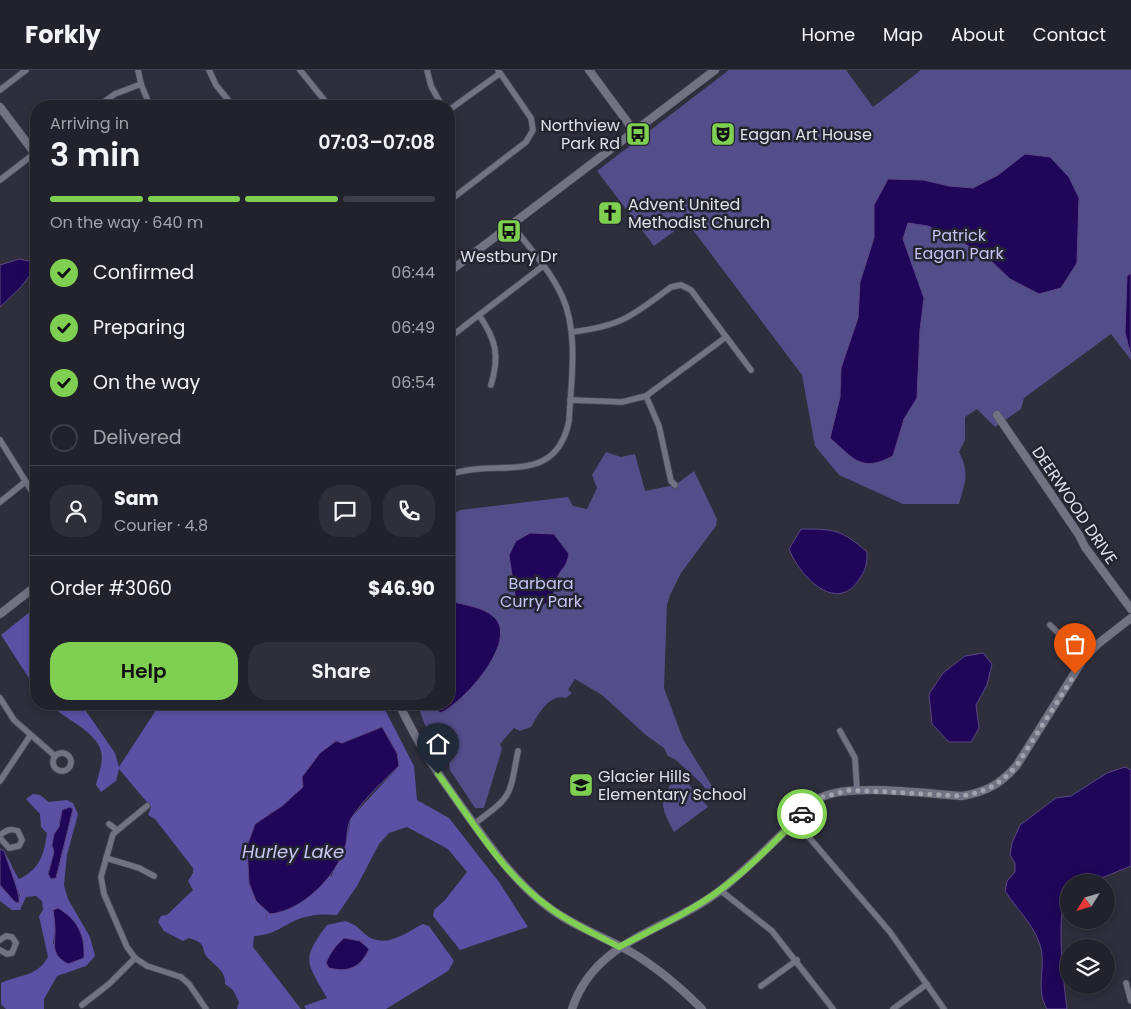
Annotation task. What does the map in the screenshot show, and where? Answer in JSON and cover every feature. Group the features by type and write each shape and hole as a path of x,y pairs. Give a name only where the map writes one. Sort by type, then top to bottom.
{"street":[{"path":"0,90 26,70"},
{"path":"138,70 148,100"},
{"path":"209,70 216,85 228,100"},
{"path":"300,70 325,100"},
{"path":"427,70 431,86 439,100"},
{"path":"589,70 634,131"},
{"path":"455,267 715,70"},
{"path":"455,105 498,72 531,118 533,130 526,142 455,196"},
{"path":"107,100 120,92 141,84"},
{"path":"0,107 30,146"},
{"path":"0,180 30,158"},
{"path":"455,474 469,470 524,467 539,464 560,447 566,435 570,400 572,332 563,297 512,224"},
{"path":"455,333 543,266"},
{"path":"572,332 601,329 620,323 671,287 681,285 691,290 751,370"},
{"path":"479,315 491,333 496,353 496,369 491,385"},
{"path":"570,400 622,402 646,396 726,337"},
{"path":"646,396 659,426 671,482 675,486"},
{"name":"DEERWOOD DRIVE","path":"997,415 1080,535 1085,547 1131,609"},
{"path":"0,440 10,453 30,489"},
{"path":"0,502 25,482"},
{"path":"0,614 30,591"},
{"path":"572,1009 578,991 593,968 619,947 698,905 720,890 822,797 857,790 962,796 979,793 995,786 1007,777 1017,765 1084,658 1099,643 1131,618"},
{"path":"1050,625 1084,658"},
{"path":"0,698 14,720 55,756"},
{"path":"402,710 428,761 501,861 522,885 556,912 656,968 677,984 702,1009"},
{"path":"840,731 855,758 857,790"},
{"path":"0,781 30,736"},
{"path":"474,824 502,803 508,794 513,784 518,751"},
{"path":"147,806 117,830 110,843 101,877 104,894 127,947 134,958 147,966 181,977 189,984 206,1009"},
{"path":"795,821 890,932 944,1009"},
{"path":"109,824 117,830"},
{"path":"106,858 139,868 154,876"},
{"path":"720,890 772,931 797,960 833,1009"},
{"path":"0,940 6,936 12,937 16,943 12,953 7,954 0,950"},
{"path":"82,1005 109,984 134,958"},
{"path":"761,986 797,960"},
{"path":"1126,983 1131,1001"},
{"path":"894,1009 927,984"}],"green space":[{"name":"Patrick Eagan Park","path":"729,70 846,70 873,107 921,70 1131,70 1131,360 1111,334 1024,398 1021,409 995,427 977,409 965,417 965,440 959,452 964,466 965,478 959,504 903,504 839,475 815,446 802,375 687,222 654,246 597,171"},
{"name":"Barbara Curry Park","path":"606,452 621,457 635,454 645,491 675,485 694,471 717,519 716,526 681,573 670,595 667,605 664,688 683,739 718,796 711,797 702,784 676,760 668,756 664,748 647,736 602,695 575,679 568,690 572,693 566,698 560,697 549,702 531,727 520,731 514,728 500,744 502,749 484,808 475,808 450,770 449,762 432,743 419,710 455,710 455,513 460,510 568,497 573,506 587,509 597,488 592,475"},
{"path":"680,774 708,807 674,832 666,815 663,801 664,795"}],"shaded area":[{"path":"30,612 30,680 1,635"},
{"path":"56,710 85,710 115,753 119,767 156,710 385,710 414,766 417,800 449,818 499,882 528,927 460,950 433,916 434,910 445,900 467,872 448,849 407,827 389,833 379,844 357,886 337,915 309,916 298,919 275,931 254,936 253,947 301,1009 237,1009 239,1002 233,990 225,984 222,972 206,956 202,945 189,938 183,941 164,931 158,922 161,916 167,915 193,890 188,881 193,873 193,868 155,819 148,815 151,807 119,769 116,781 101,792 96,785 102,759 101,751 93,737","holes":["382,727 397,753 399,766 351,818 345,847 331,877 268,814 282,806 303,787 302,777 320,753 336,741 342,743"]},
{"path":"33,794 40,795 49,802 67,800 73,803 78,814 67,855 64,885 68,899 90,937 95,956 86,966 57,976 44,999 44,1009 6,1009 1,1004 1,983 39,968 48,957 39,916 43,910 42,901 36,896 26,897 20,910 12,910 0,901 0,885 15,902 20,896 8,869 4,852 19,879 32,871 40,860 44,848 47,833 41,827 40,814 26,799","holes":["73,809 56,878 48,874 54,852 52,845 54,834 59,827 60,816","75,922 84,942 53,944 55,931"]},
{"path":"345,921 354,925 371,938 385,941 398,937 423,924 429,926 454,961 448,971 386,1009 306,1009 304,1006 327,998 309,962 313,947 327,925"}],"water":[{"path":"1025,154 1050,157 1069,177 1079,198 1077,263 1061,288 1039,294 1010,279 990,260 959,240 928,226 908,223 903,239 924,298 920,330 917,398 904,419 893,456 873,463 858,461 830,438 840,397 841,368 858,318 860,282 874,238 874,205 888,179 923,180 949,186 973,188 998,175"},
{"path":"19,259 30,261 30,275 20,288 0,307 0,265"},
{"path":"1131,273 1131,355 1125,333 1127,276"},
{"path":"801,529 822,529 837,532 851,539 867,552 864,570 858,581 849,590 839,594 829,592 819,587 801,570 789,549"},
{"path":"530,533 554,534 569,554 557,578 553,595 549,601 536,608 521,609 517,608 509,555 516,541"},
{"path":"455,602 479,608 489,613 494,617 500,628 500,641 494,656 474,685 455,703"},
{"path":"983,653 992,664 987,685 976,705 979,728 971,742 949,742 932,724 929,694 943,673 965,656"},
{"name":"Hurley Lake","path":"382,727 397,753 399,766 368,797 352,817 341,858 326,881 316,891 294,906 270,914 256,901 249,883 247,846 255,824 282,806 303,787 302,777 320,753 336,741 342,743"},
{"path":"1125,767 1131,770 1131,866 1111,874 1060,874 1060,994 1065,994 1067,1009 1047,1009 1043,1001 1041,984 1042,959 1039,942 1028,922 1005,891 1007,881 1015,872 1015,863 1010,855 1012,843 1020,825 1056,798 1071,796 1107,773"},
{"path":"70,807 73,809 56,878 51,879 48,874 54,852 52,845 54,834 59,827 62,810"},
{"path":"0,849 4,851 16,886 19,903 15,902 0,885"},
{"path":"58,908 75,923 83,942 84,958 68,964 56,954 55,950 53,910"},
{"path":"344,938 360,941 369,949 362,960 354,967 343,970 329,968 326,963 328,959 338,943"}],"waterway":[{"path":"266,920 267,912"}],"way so far":[{"path":"802,814 822,797 850,790 962,796 979,793 995,786 1007,777 1017,765 1075,674"}],"place":[{"name":"Northview Park Rd","path":"638,134"},
{"name":"Eagan Art House","path":"723,134"},
{"name":"Advent United Methodist Church","path":"610,213"},
{"name":"Westbury Dr","path":"509,231"},
{"name":"Glacier Hills Elementary School","path":"581,785"}],"route":[{"path":"438,774 501,861 522,885 549,908 619,947 698,905 720,890 758,857 802,814"}]}
